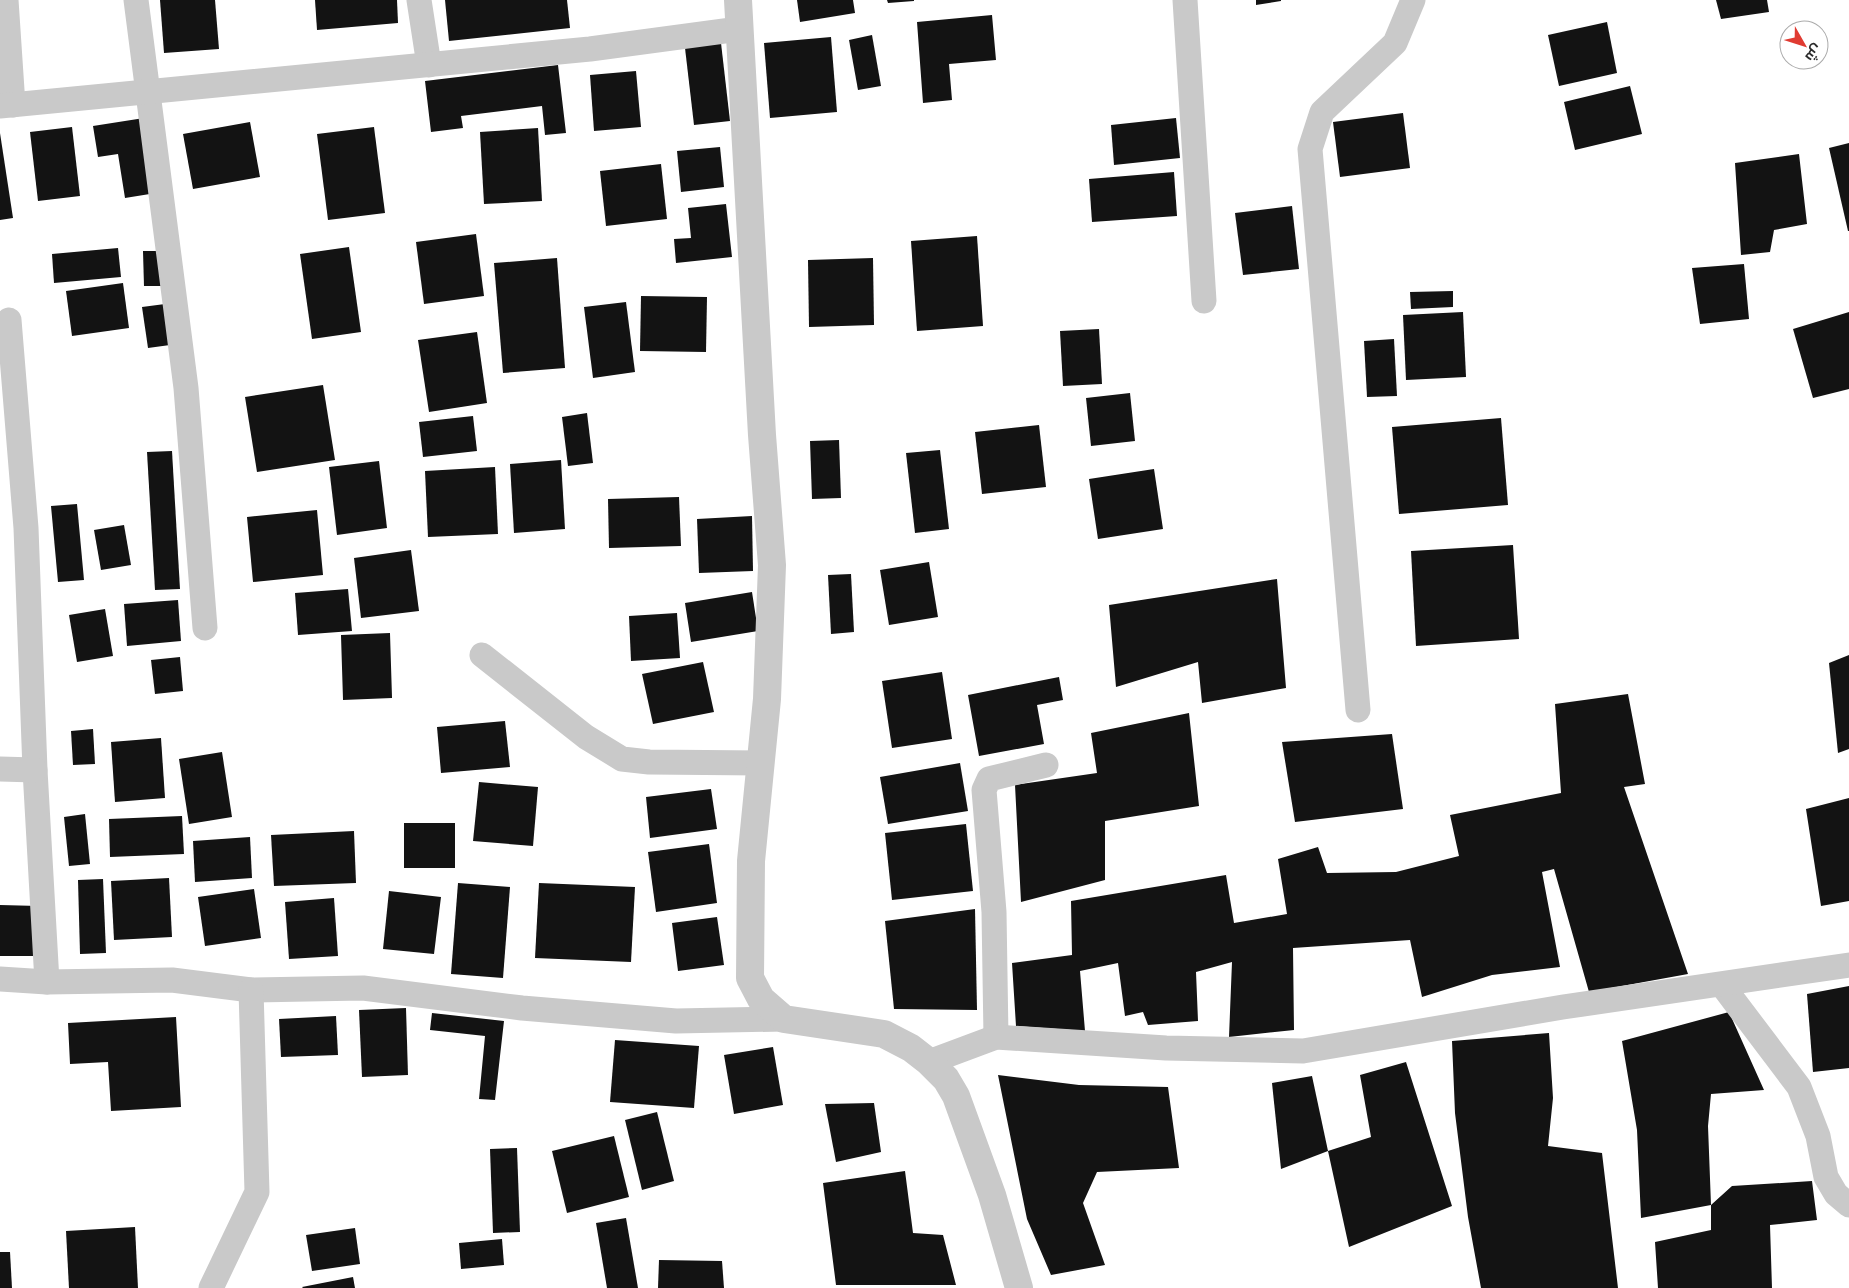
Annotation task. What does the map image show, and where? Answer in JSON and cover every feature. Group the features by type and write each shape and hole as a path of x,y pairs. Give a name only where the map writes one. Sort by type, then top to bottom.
{"street":[{"path":"6,0 6,106 590,49 739,29"},
{"path":"136,0 186,388 205,628"},
{"path":"419,0 428,65"},
{"path":"738,0 762,434 772,565 767,699 751,861 750,978 761,1000 784,1019"},
{"path":"1185,0 1204,302"},
{"path":"1358,710 1310,149 1322,112 1395,43 1413,0"},
{"path":"9,320 26,528 35,770 47,982"},
{"path":"482,655 586,738 622,759 649,762 761,763"},
{"path":"996,1037 994,912 984,790 989,778 1046,765"},
{"path":"0,769 35,770"},
{"path":"929,1062 996,1037 1166,1048 1304,1051 1563,1007 1849,965"},
{"path":"0,979 47,982 172,980 251,990 363,988 522,1008 676,1021 784,1019 884,1034 911,1048 929,1062 946,1079 956,1096 992,1195 1019,1288"},
{"path":"1722,985 1799,1087 1818,1136 1826,1177 1836,1194 1849,1206"},
{"path":"211,1288 257,1192 251,990"}],"building":[{"path":"160,0 215,0 219,49 164,53"},
{"path":"315,0 397,0 398,23 317,30"},
{"path":"445,0 567,0 570,28 449,41"},
{"path":"797,0 853,0 855,13 800,22"},
{"path":"887,0 914,0 914,1 888,3"},
{"path":"1256,0 1281,0 1281,1 1256,5"},
{"path":"1716,0 1767,0 1769,12 1721,19"},
{"path":"992,15 996,60 949,64 952,100 923,103 917,22"},
{"path":"1607,22 1617,73 1559,86 1548,35"},
{"path":"872,35 881,86 858,90 849,40"},
{"path":"831,37 837,112 770,118 764,43"},
{"path":"721,43 730,121 694,125 685,48"},
{"path":"558,65 566,133 545,135 542,106 461,116 463,128 431,132 425,81"},
{"path":"636,71 641,127 594,131 590,75"},
{"path":"1630,86 1642,134 1575,150 1564,102"},
{"path":"1403,113 1410,168 1340,177 1333,122"},
{"path":"144,118 156,193 125,198 118,154 98,157 93,126"},
{"path":"1176,118 1180,158 1114,165 1111,125"},
{"path":"250,122 260,177 193,189 183,134"},
{"path":"72,127 80,196 38,201 30,132"},
{"path":"374,127 385,213 328,220 317,134"},
{"path":"538,128 542,201 484,204 480,132"},
{"path":"0,133 13,218 0,220"},
{"path":"1849,143 1849,231 1848,231 1829,148"},
{"path":"720,147 724,187 681,192 677,151"},
{"path":"1799,154 1807,224 1774,230 1770,252 1741,255 1735,163"},
{"path":"661,164 667,219 606,226 600,171"},
{"path":"1174,172 1177,216 1092,222 1089,179"},
{"path":"726,204 732,257 676,263 674,239 691,238 688,208"},
{"path":"1292,206 1299,269 1243,275 1235,213"},
{"path":"476,234 484,296 424,304 416,242"},
{"path":"977,236 983,326 917,331 911,241"},
{"path":"349,247 361,332 312,339 300,254"},
{"path":"118,248 121,277 54,283 52,254"},
{"path":"143,251 161,251 161,286 144,286"},
{"path":"557,258 565,368 503,373 494,263"},
{"path":"873,258 874,325 809,327 808,260"},
{"path":"1744,264 1749,319 1700,324 1692,268"},
{"path":"123,283 129,328 72,336 66,291"},
{"path":"1453,291 1453,307 1411,309 1410,292"},
{"path":"641,296 707,297 706,352 640,351"},
{"path":"626,302 635,372 593,378 584,307"},
{"path":"165,304 170,345 148,348 142,307"},
{"path":"1463,312 1466,377 1406,380 1403,315"},
{"path":"1849,312 1849,389 1813,398 1793,329"},
{"path":"1099,329 1102,384 1063,386 1060,331"},
{"path":"477,332 487,403 429,412 418,340"},
{"path":"1394,339 1397,396 1367,397 1364,341"},
{"path":"323,385 335,460 257,472 245,397"},
{"path":"1130,393 1135,441 1091,446 1086,398"},
{"path":"587,413 593,463 568,466 562,417"},
{"path":"473,416 477,451 423,457 419,422"},
{"path":"1501,418 1508,505 1399,514 1392,427"},
{"path":"1039,425 1046,487 982,494 975,432"},
{"path":"839,440 841,498 812,499 810,441"},
{"path":"940,450 949,529 915,533 906,453"},
{"path":"172,451 180,589 155,590 147,452"},
{"path":"561,460 565,529 514,533 510,464"},
{"path":"379,461 387,528 337,535 329,467"},
{"path":"495,467 498,534 428,537 425,471"},
{"path":"1154,469 1163,529 1098,539 1089,479"},
{"path":"679,497 681,546 609,548 608,499"},
{"path":"77,504 84,580 58,582 51,506"},
{"path":"317,510 323,575 253,582 247,517"},
{"path":"752,516 753,571 699,573 697,519"},
{"path":"124,525 131,565 101,570 94,530"},
{"path":"1513,545 1519,639 1416,646 1411,551"},
{"path":"411,550 419,611 361,618 354,558"},
{"path":"929,562 938,617 889,625 880,570"},
{"path":"851,574 854,632 831,634 828,575"},
{"path":"1277,579 1286,688 1202,703 1198,662 1116,687 1109,605"},
{"path":"348,589 352,631 298,635 295,593"},
{"path":"752,592 758,631 691,642 685,603"},
{"path":"178,600 181,641 127,646 124,604"},
{"path":"105,609 113,656 77,662 69,615"},
{"path":"677,613 680,658 631,661 629,616"},
{"path":"390,633 392,698 343,700 341,635"},
{"path":"1849,655 1849,749 1838,753 1829,663"},
{"path":"180,657 183,691 155,694 151,660"},
{"path":"703,662 714,712 653,724 642,674"},
{"path":"942,672 952,739 892,748 882,681"},
{"path":"1059,677 1063,700 1037,705 1044,744 979,756 968,695"},
{"path":"1628,694 1645,784 1624,787 1688,974 1589,992 1554,869 1542,872 1560,967 1492,975 1422,997 1410,940 1293,948 1294,1030 1229,1037 1232,962 1196,972 1198,1021 1148,1025 1143,1012 1125,1016 1118,963 1080,971 1085,1031 1016,1026 1012,963 1072,955 1071,901 1226,875 1234,923 1287,914 1278,859 1318,847 1327,873 1396,872 1459,856 1450,815 1561,793 1555,704"},
{"path":"1189,713 1199,806 1105,821 1105,880 1021,902 1015,785 1097,773 1091,733"},
{"path":"505,721 510,767 441,773 437,727"},
{"path":"93,729 95,764 73,765 71,731"},
{"path":"1392,734 1403,809 1295,822 1282,742"},
{"path":"161,738 165,798 115,802 111,742"},
{"path":"222,752 232,817 189,824 179,759"},
{"path":"960,763 968,811 888,824 880,777"},
{"path":"479,782 538,787 533,846 473,841"},
{"path":"711,789 717,829 650,838 646,797"},
{"path":"1849,798 1849,901 1821,906 1806,809"},
{"path":"85,814 90,864 69,866 64,817"},
{"path":"182,816 184,854 110,857 109,819"},
{"path":"404,823 455,823 455,868 404,868"},
{"path":"966,824 973,891 892,900 885,833"},
{"path":"354,831 356,883 274,886 271,835"},
{"path":"250,837 252,878 195,882 193,841"},
{"path":"709,844 717,903 656,912 648,852"},
{"path":"169,878 172,937 114,940 111,881"},
{"path":"103,879 106,953 80,954 78,880"},
{"path":"458,883 510,887 503,978 451,974"},
{"path":"539,883 635,887 631,962 535,958"},
{"path":"254,889 261,938 205,946 198,897"},
{"path":"389,891 441,897 434,954 383,949"},
{"path":"334,898 338,956 289,959 285,902"},
{"path":"0,905 39,906 38,956 0,956"},
{"path":"975,909 977,1010 894,1009 885,921"},
{"path":"717,917 724,965 678,971 672,923"},
{"path":"1849,986 1849,1068 1813,1072 1807,994"},
{"path":"406,1008 408,1075 362,1077 359,1010"},
{"path":"1729,1012 1764,1090 1711,1094 1708,1126 1711,1205 1641,1218 1637,1130 1622,1041"},
{"path":"432,1013 504,1021 495,1100 479,1099 485,1036 430,1030"},
{"path":"336,1016 338,1055 281,1057 279,1019"},
{"path":"176,1017 181,1107 111,1111 108,1062 70,1064 68,1023"},
{"path":"1549,1033 1553,1098 1548,1146 1602,1153 1618,1288 1481,1288 1468,1217 1455,1113 1452,1041"},
{"path":"615,1040 699,1046 694,1108 610,1102"},
{"path":"773,1047 783,1105 734,1114 724,1055"},
{"path":"1406,1062 1452,1206 1349,1247 1328,1151 1371,1137 1360,1075"},
{"path":"998,1075 1079,1085 1168,1087 1179,1168 1097,1172 1083,1203 1105,1265 1051,1275 1027,1219"},
{"path":"1312,1076 1328,1151 1281,1169 1272,1083"},
{"path":"874,1103 881,1152 836,1162 825,1104"},
{"path":"657,1112 674,1181 642,1190 625,1120"},
{"path":"614,1136 629,1197 567,1213 552,1151"},
{"path":"517,1148 520,1232 493,1233 490,1149"},
{"path":"905,1171 913,1233 943,1235 956,1285 836,1285 823,1183"},
{"path":"1812,1181 1817,1220 1770,1225 1772,1288 1658,1288 1655,1242 1711,1230 1711,1205 1732,1186"},
{"path":"626,1218 638,1288 607,1288 596,1223"},
{"path":"135,1227 138,1288 69,1288 66,1231"},
{"path":"355,1228 360,1264 312,1271 306,1235"},
{"path":"502,1239 504,1265 461,1269 459,1243"},
{"path":"0,1252 10,1252 12,1288 0,1288"},
{"path":"659,1260 722,1261 724,1288 658,1288"},
{"path":"353,1277 355,1288 302,1287"}]}
